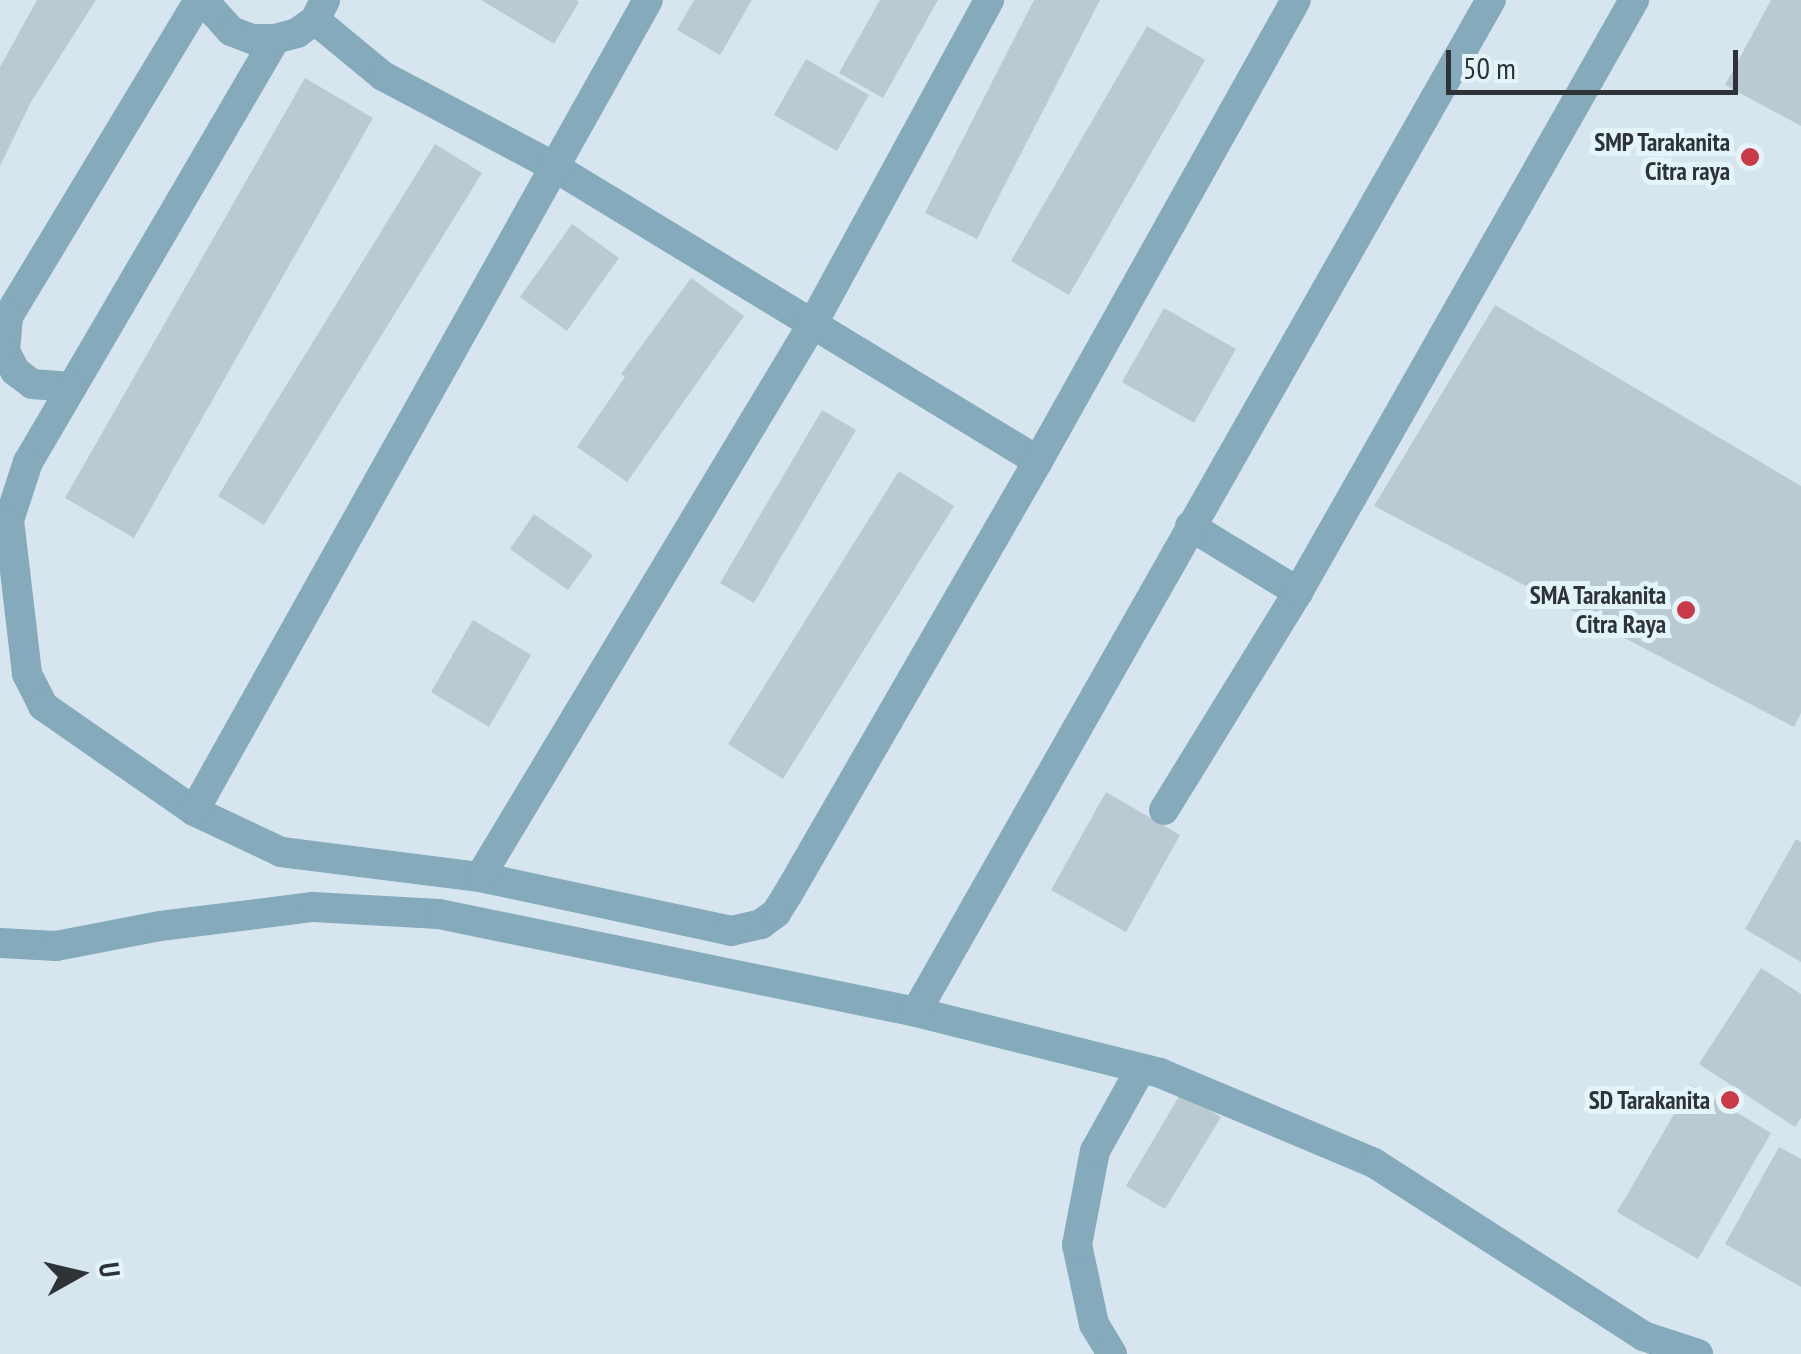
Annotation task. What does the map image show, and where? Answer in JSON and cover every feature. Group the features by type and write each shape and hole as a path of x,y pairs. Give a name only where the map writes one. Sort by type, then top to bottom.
{"street":[{"path":"72,387 32,384 9,362 4,334 9,299 201,0 231,31 252,39 275,40 297,33 320,10 384,76 552,165 1038,461"},
{"path":"194,812 552,165 648,0"},
{"path":"480,877 812,325 989,0"},
{"path":"275,40 28,462 9,520 27,674 43,706 194,812 281,852 480,877 731,931 761,924 776,913 788,894 1038,461 1296,0"},
{"path":"916,1012 1490,0"},
{"path":"1164,810 1298,592 1634,0"},
{"path":"1190,526 1298,592"},
{"path":"0,942 56,946 160,926 313,907 439,914 916,1012 1160,1073 1374,1163 1643,1336 1698,1354"},
{"path":"1112,1354 1094,1324 1077,1245 1095,1151 1140,1070"}],"building":[{"path":"37,0 96,0 31,102 0,166 0,67"},
{"path":"481,0 576,0 579,2 554,44"},
{"path":"694,0 752,0 720,55 677,30"},
{"path":"880,0 938,0 883,98 839,73"},
{"path":"1034,0 1100,0 977,239 925,213"},
{"path":"1771,0 1801,0 1801,126 1725,85"},
{"path":"1147,26 1205,60 1069,295 1011,261"},
{"path":"806,59 869,95 837,151 774,115"},
{"path":"305,78 373,118 134,538 65,498"},
{"path":"435,144 482,173 264,525 218,496"},
{"path":"572,224 619,258 567,331 520,297"},
{"path":"691,278 744,316 627,482 577,447 625,377 621,374"},
{"name":"SMA Tarakanita Citra Raya","path":"1495,305 1801,486 1801,713 1794,727 1374,506"},
{"path":"1164,308 1236,349 1194,423 1122,382"},
{"path":"822,410 856,430 754,603 720,583"},
{"path":"899,471 954,506 783,779 728,744"},
{"path":"534,514 593,555 568,590 510,549"},
{"path":"473,620 531,655 489,727 431,692"},
{"path":"1106,792 1180,835 1126,932 1051,890"},
{"path":"1796,839 1801,842 1801,962 1745,929"},
{"path":"1761,968 1801,994 1801,1118 1795,1127 1699,1064"},
{"path":"1691,1085 1771,1133 1698,1259 1617,1212"},
{"path":"1181,1093 1221,1117 1165,1209 1126,1186"},
{"path":"1779,1147 1801,1159 1801,1287 1725,1244"}],"place":[{"name":"SMP Tarakanita Citra raya","path":"1750,157"},
{"name":"SMA Tarakanita Citra Raya","path":"1686,610"},
{"name":"SD Tarakanita","path":"1730,1100"}]}
